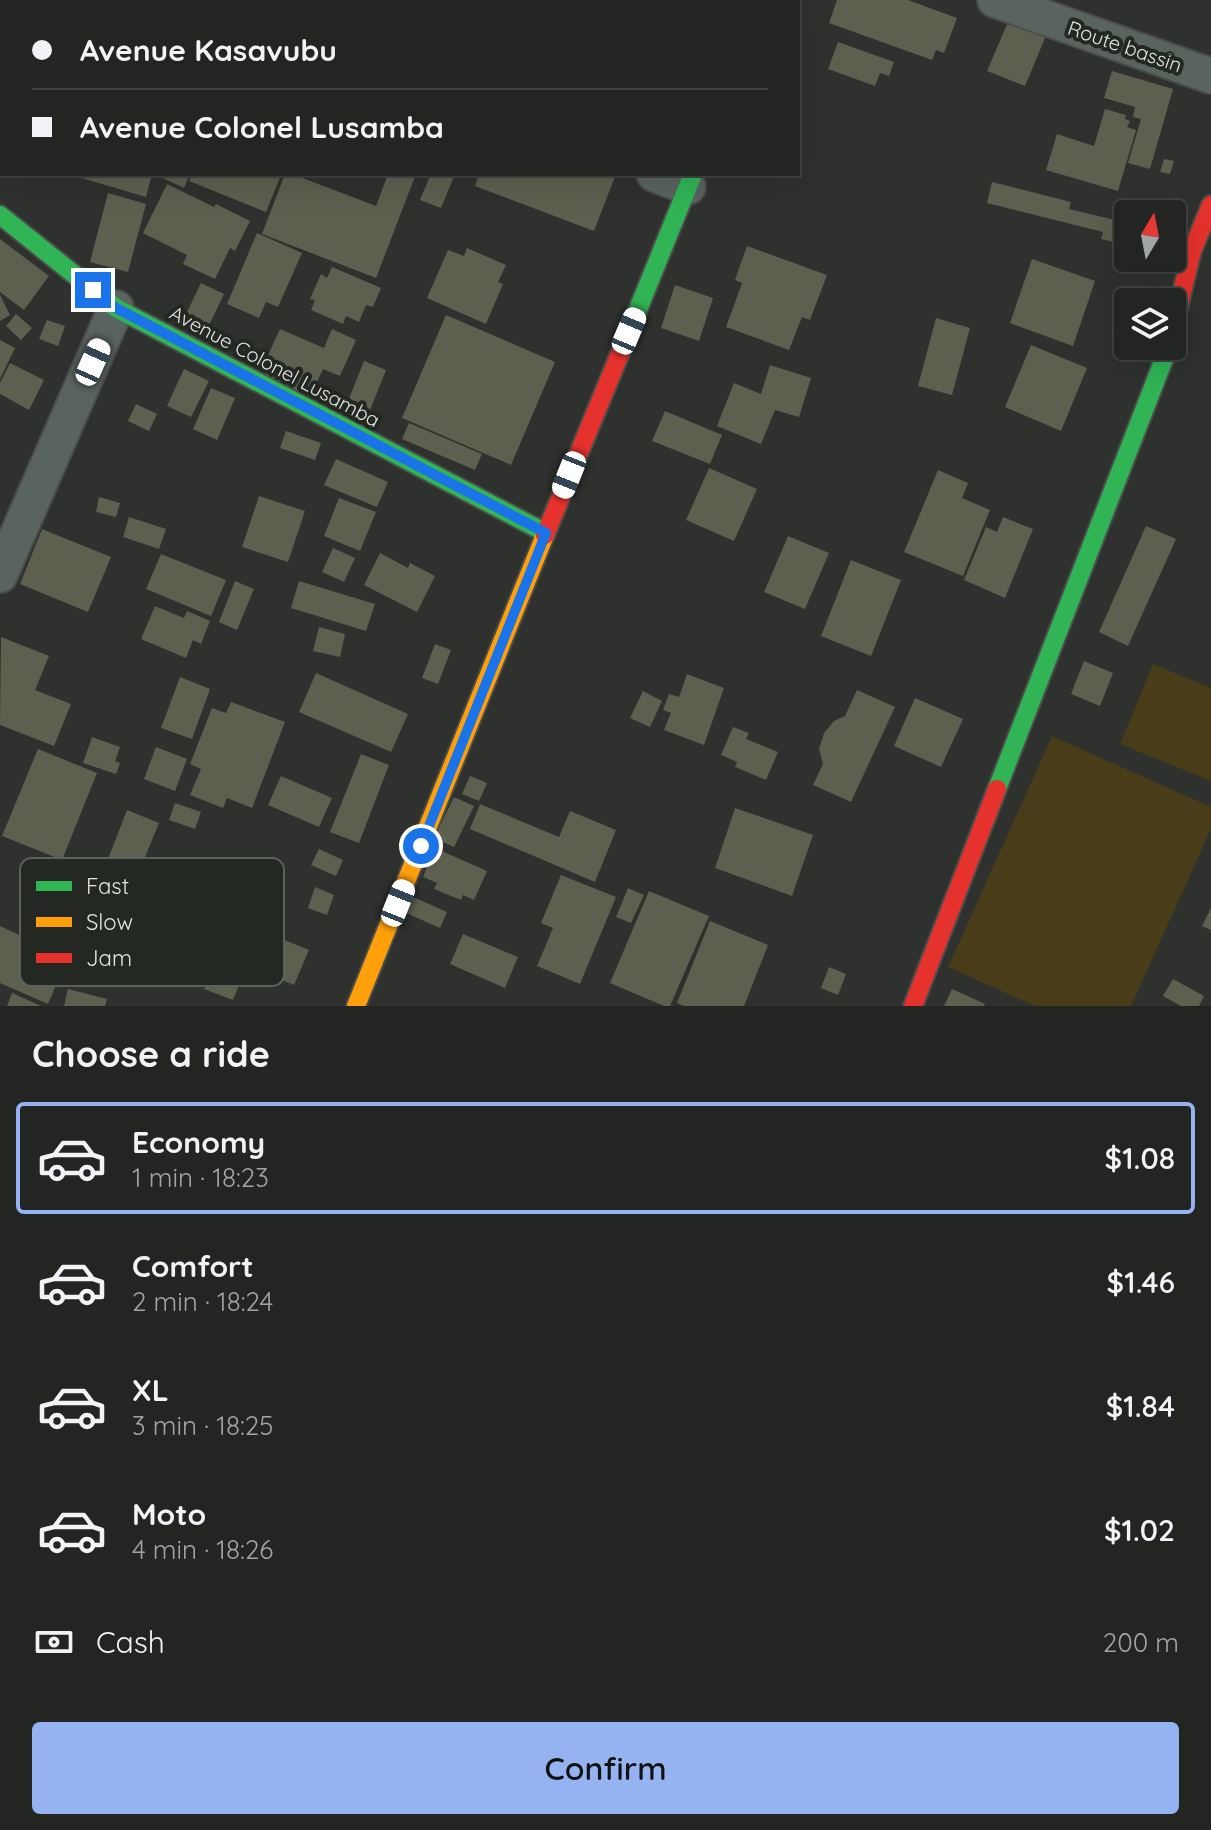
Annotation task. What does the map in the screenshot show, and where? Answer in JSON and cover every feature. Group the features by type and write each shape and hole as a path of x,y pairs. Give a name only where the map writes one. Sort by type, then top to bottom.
{"street":[{"name":"Route bassin","path":"995,0 1211,76"},
{"path":"356,1006 691,180 666,176"},
{"path":"1182,288 1198,231 1211,205"},
{"name":"Avenue Colonel Lusamba","path":"0,215 116,308 546,533"},
{"path":"0,575 116,308"},
{"path":"1186,327 1197,312"},
{"path":"913,1006 1165,360"}],"shaded area":[{"path":"1153,664 1211,688 1211,781 1120,744"},
{"path":"1052,736 1211,807 1211,829 1131,1006 1035,1006 948,967"}],"building":[{"path":"837,0 908,0 957,18 944,53 936,50 932,60 829,23"},
{"path":"1011,15 1048,31 1025,86 987,71"},
{"path":"838,42 894,62 889,76 880,73 875,86 828,69"},
{"path":"1112,71 1173,89 1150,169 1128,163 1141,119 1133,117 1135,107 1104,98"},
{"path":"1105,109 1126,115 1125,119 1130,121 1127,127 1136,130 1118,191 1046,170 1057,134 1094,146"},
{"path":"1164,159 1174,161 1170,174 1160,172"},
{"path":"75,176 151,176 146,197"},
{"path":"158,176 189,176 184,188"},
{"path":"191,176 281,176 266,212 189,181"},
{"path":"284,176 297,176 376,206 387,176 415,176 376,278 262,234"},
{"path":"430,176 454,176 441,208 420,200"},
{"path":"478,176 615,176 594,231 475,186"},
{"path":"992,182 1071,202 1069,209 1114,220 1114,242 1101,239 1103,232 987,203"},
{"path":"167,184 250,221 235,251 230,248 215,279 183,264 187,255 143,233"},
{"path":"108,193 146,204 128,272 90,262"},
{"path":"257,233 302,253 278,307 266,302 259,318 227,304"},
{"path":"0,239 49,276 24,310 0,292"},
{"path":"747,246 827,275 810,320 802,317 789,350 726,327 742,283 735,280"},
{"path":"467,248 506,265 498,282 503,284 486,324 427,298 448,250 464,256"},
{"path":"1032,259 1095,281 1073,346 1010,323"},
{"path":"332,267 381,288 373,307 366,305 359,322 346,316 343,324 311,310 315,300 310,299 321,274 327,278"},
{"path":"201,283 224,294 209,325 186,314"},
{"path":"675,285 713,298 699,341 661,328"},
{"path":"0,295 10,315 0,321"},
{"path":"16,314 32,328 21,340 6,326"},
{"path":"446,315 555,362 511,465 402,418"},
{"path":"936,318 970,328 952,395 918,386"},
{"path":"47,320 65,326 58,346 39,339"},
{"path":"280,329 324,348 332,329 356,340 340,376 323,369 310,397 259,375"},
{"path":"0,340 15,348 0,379"},
{"path":"1031,345 1087,368 1061,431 1005,407"},
{"path":"364,361 386,370 370,410 348,401"},
{"path":"10,363 44,380 29,410 0,394 0,383"},
{"path":"770,365 811,378 799,417 775,410 761,444 717,426 734,383 761,394"},
{"path":"184,369 209,381 191,417 167,406"},
{"path":"211,388 235,398 217,440 193,429"},
{"path":"136,404 157,414 149,431 128,421"},
{"path":"665,411 722,435 710,464 652,441"},
{"path":"409,423 482,454 475,470 402,439"},
{"path":"286,431 321,443 315,460 280,448"},
{"path":"336,459 388,482 377,507 324,485"},
{"path":"709,468 757,489 734,541 686,520"},
{"path":"938,470 968,483 962,498 990,510 963,576 904,552"},
{"path":"259,496 305,511 288,562 242,547"},
{"path":"99,497 120,503 116,517 96,512"},
{"path":"339,498 376,512 360,551 324,536"},
{"path":"129,517 166,529 159,549 123,537"},
{"path":"1003,517 1033,529 1005,598 964,580 986,527 997,532"},
{"path":"1146,526 1176,539 1128,646 1099,632"},
{"path":"42,529 111,557 88,612 20,584"},
{"path":"788,536 829,553 805,609 764,592"},
{"path":"333,548 355,558 344,582 322,572"},
{"path":"380,553 408,568 410,563 435,576 417,612 364,585"},
{"path":"161,554 226,580 211,616 146,589"},
{"path":"851,560 901,580 871,656 821,636"},
{"path":"235,581 254,589 237,630 219,622"},
{"path":"299,581 375,604 366,631 291,608"},
{"path":"155,606 184,618 187,611 210,621 201,644 193,640 186,658 141,639"},
{"path":"319,627 345,634 340,657 313,651"},
{"path":"1,637 49,656 35,690 71,704 54,746 0,725"},
{"path":"435,644 451,650 438,684 422,678"},
{"path":"1084,661 1113,673 1100,706 1071,694"},
{"path":"316,673 408,714 391,752 299,712"},
{"path":"687,674 724,688 704,745 664,730 671,713 663,710 669,694 679,697"},
{"path":"180,677 210,689 192,739 161,728"},
{"path":"857,690 895,707 851,802 813,785 823,764 819,749 824,733 834,721 845,716"},
{"path":"643,691 662,701 650,727 630,718"},
{"path":"915,698 963,719 941,767 894,746"},
{"path":"231,702 285,722 252,808 227,798 223,808 190,795 201,769 190,764 212,708 226,713"},
{"path":"733,727 749,733 746,739 778,752 766,780 735,767 737,762 721,755"},
{"path":"92,737 120,747 115,761 120,763 116,774 83,763"},
{"path":"156,747 187,759 175,791 144,779"},
{"path":"38,749 97,773 63,858 2,836"},
{"path":"361,754 389,765 359,843 330,832"},
{"path":"281,776 332,798 319,827 268,805"},
{"path":"470,776 487,783 479,801 462,794"},
{"path":"454,797 474,806 454,847 434,838"},
{"path":"175,803 201,812 195,829 169,820"},
{"path":"480,804 559,837 570,811 616,830 595,882 470,829"},
{"path":"735,808 813,835 792,896 715,868"},
{"path":"127,810 159,823 145,858 108,858"},
{"path":"435,848 487,871 474,900 463,895 461,900 434,889 437,883 423,877"},
{"path":"319,849 343,860 336,876 311,865"},
{"path":"561,875 616,897 580,984 537,966 553,928 541,923"},
{"path":"315,887 334,895 327,915 308,908"},
{"path":"628,888 644,895 631,923 616,917"},
{"path":"649,891 709,916 670,1006 610,983"},
{"path":"411,896 447,912 440,928 404,912"},
{"path":"1211,908 1211,930 1202,926"},
{"path":"710,921 768,945 744,1006 684,1006 677,1003"},
{"path":"0,926 20,935 20,986 56,986 48,1004 0,983"},
{"path":"463,934 518,957 505,988 450,964"},
{"path":"284,940 309,950 294,985 284,981"},
{"path":"829,967 846,974 838,995 821,988"},
{"path":"1173,979 1204,996 1199,1006 1181,1006 1163,996"},
{"path":"205,986 239,986 233,1000 204,989"},
{"path":"68,989 107,999 105,1006 64,1006"},
{"path":"952,989 985,1004 944,1006"},
{"path":"12,993 41,1006 7,1006"}],"traffic: fast":[{"path":"624,344 692,176"},
{"path":"0,215 116,308 546,533"},
{"path":"997,789 1164,360"}],"traffic: slow":[{"path":"356,1006 545,535"}],"traffic: jam":[{"path":"1183,288 1192,251 1211,205"},
{"path":"545,535 624,344"},
{"path":"913,1006 997,789"}],"route":[{"path":"93,290 116,308 546,533 421,846"}]}
